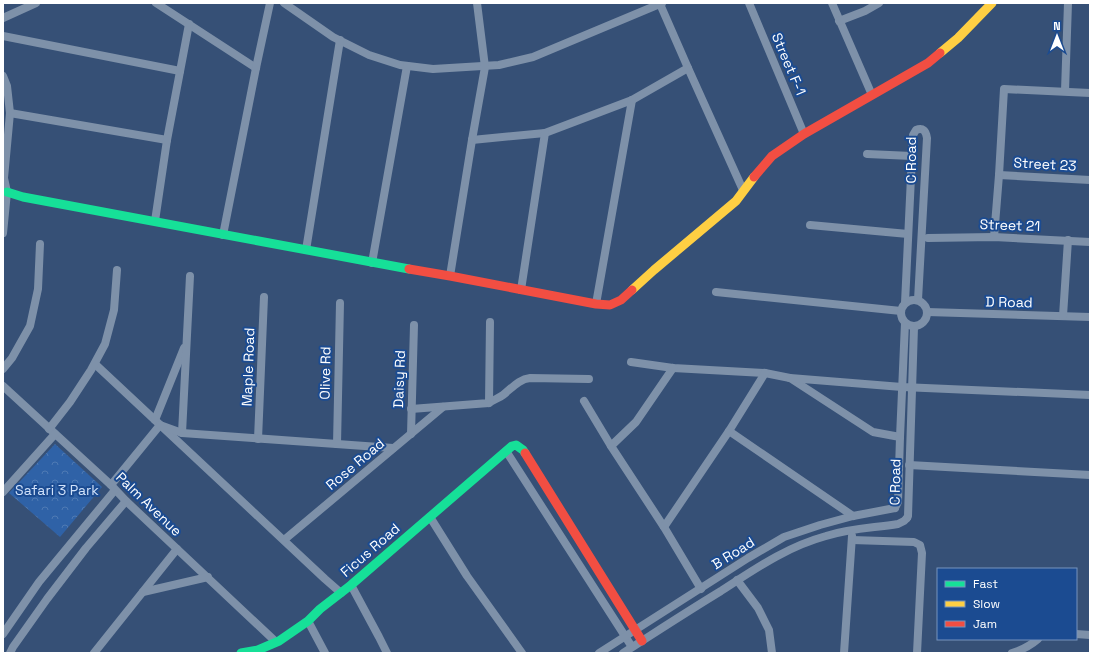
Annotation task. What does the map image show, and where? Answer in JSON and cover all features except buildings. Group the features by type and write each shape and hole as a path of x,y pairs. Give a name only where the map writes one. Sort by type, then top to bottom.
{"street":[{"path":"3,18 36,3"},
{"path":"156,3 256,68"},
{"path":"224,235 270,3"},
{"path":"284,3 340,40 369,55 400,65 433,69 485,67 533,57 661,3 688,68 743,190"},
{"path":"450,276 485,67 477,3"},
{"name":"Street F-1","path":"749,3 804,134"},
{"path":"832,3 872,95"},
{"path":"839,21 865,11 879,3"},
{"path":"7,192 23,197 372,263 450,276 596,304 610,305 621,300 654,270 736,201 743,190 772,156 804,134 928,63 958,38 992,3"},
{"path":"1065,91 1068,3"},
{"path":"155,221 167,140 189,24"},
{"path":"3,36 180,70"},
{"path":"306,250 340,40"},
{"path":"372,263 407,66"},
{"path":"472,140 545,133 632,100 688,68"},
{"path":"3,76 7,86 10,113 4,178 7,192 3,233"},
{"path":"994,237 1000,175 1004,89 1090,93"},
{"path":"596,304 632,100"},
{"path":"10,113 167,140"},
{"name":"C Road","path":"905,303 913,134 915,131 922,129 926,132 927,138 918,300"},
{"path":"521,290 545,133"},
{"path":"867,154 912,156"},
{"name":"Street 23","path":"1000,175 1090,180"},
{"path":"810,226 908,234"},
{"name":"Street 21","path":"928,238 994,237 1090,242"},
{"path":"1063,316 1068,240"},
{"path":"3,369 12,358 30,326 38,289 40,244"},
{"path":"3,492 52,432 95,364 105,344 114,310 117,270"},
{"path":"182,433 190,276"},
{"path":"716,292 901,311"},
{"name":"Maple Road","path":"258,439 264,297"},
{"path":"913,299 918,300 925,305 927,309 927,318 922,324 909,326 905,323 901,311 905,303 913,299"},
{"name":"Olive Rd","path":"337,444 340,303"},
{"name":"D Road","path":"927,312 1090,317"},
{"path":"489,403 490,322"},
{"name":"C Road","path":"895,508 898,502 905,323"},
{"name":"Daisy Rd","path":"411,434 414,325"},
{"name":"C Road","path":"907,518 914,326"},
{"path":"4,630 39,582 113,487 158,422 187,342"},
{"path":"631,362 673,368 765,373 790,378 902,387 1090,395"},
{"path":"95,364 341,593"},
{"path":"611,446 636,422 673,368"},
{"path":"664,527 729,431 765,373"},
{"path":"790,378 873,432 900,437"},
{"path":"411,409 489,403 524,379 589,379"},
{"name":"Palm Avenue","path":"3,386 113,487 276,642"},
{"path":"584,401 611,446 664,527 701,589"},
{"name":"Rose Road","path":"284,540 443,407"},
{"path":"158,422 182,433 393,448"},
{"path":"729,431 853,516"},
{"path":"632,647 506,451 512,446 516,445 523,450 642,641"},
{"name":"Ficus Road","path":"241,653 258,650 276,642 308,621 320,609 351,585 506,451"},
{"path":"909,465 1090,475"},
{"path":"10,653 47,599 82,553 126,501"},
{"path":"895,508 907,518"},
{"name":"B Road","path":"599,653 748,558 784,537 853,516 895,508"},
{"path":"430,517 467,576 522,653"},
{"name":"B Road","path":"623,653 737,580 791,548 825,536 852,529 898,524 907,518"},
{"path":"844,653 852,529"},
{"path":"852,540 914,542 920,545 922,553 917,653"},
{"path":"94,653 178,549"},
{"path":"143,592 208,577"},
{"path":"737,580 758,608 769,630 772,653"},
{"path":"351,585 387,653"},
{"path":"308,621 325,653"},
{"path":"1077,634 1090,636"},
{"path":"1012,653 1020,651 1037,640"}],"green space":[{"name":"Safari 3 Park","path":"55,444 102,487 60,537 9,493"}],"traffic: fast":[{"path":"7,192 23,197 409,269"},
{"path":"241,653 258,650 279,641 308,621 320,609 351,585 512,446 516,445 525,453"}],"traffic: slow":[{"path":"940,53 958,38 992,3"},
{"path":"632,290 736,201 754,177"}],"traffic: jam":[{"path":"754,177 772,156 804,134 928,63 940,53"},
{"path":"409,269 596,304 610,305 621,300 632,290"},
{"path":"525,453 642,641"}]}
